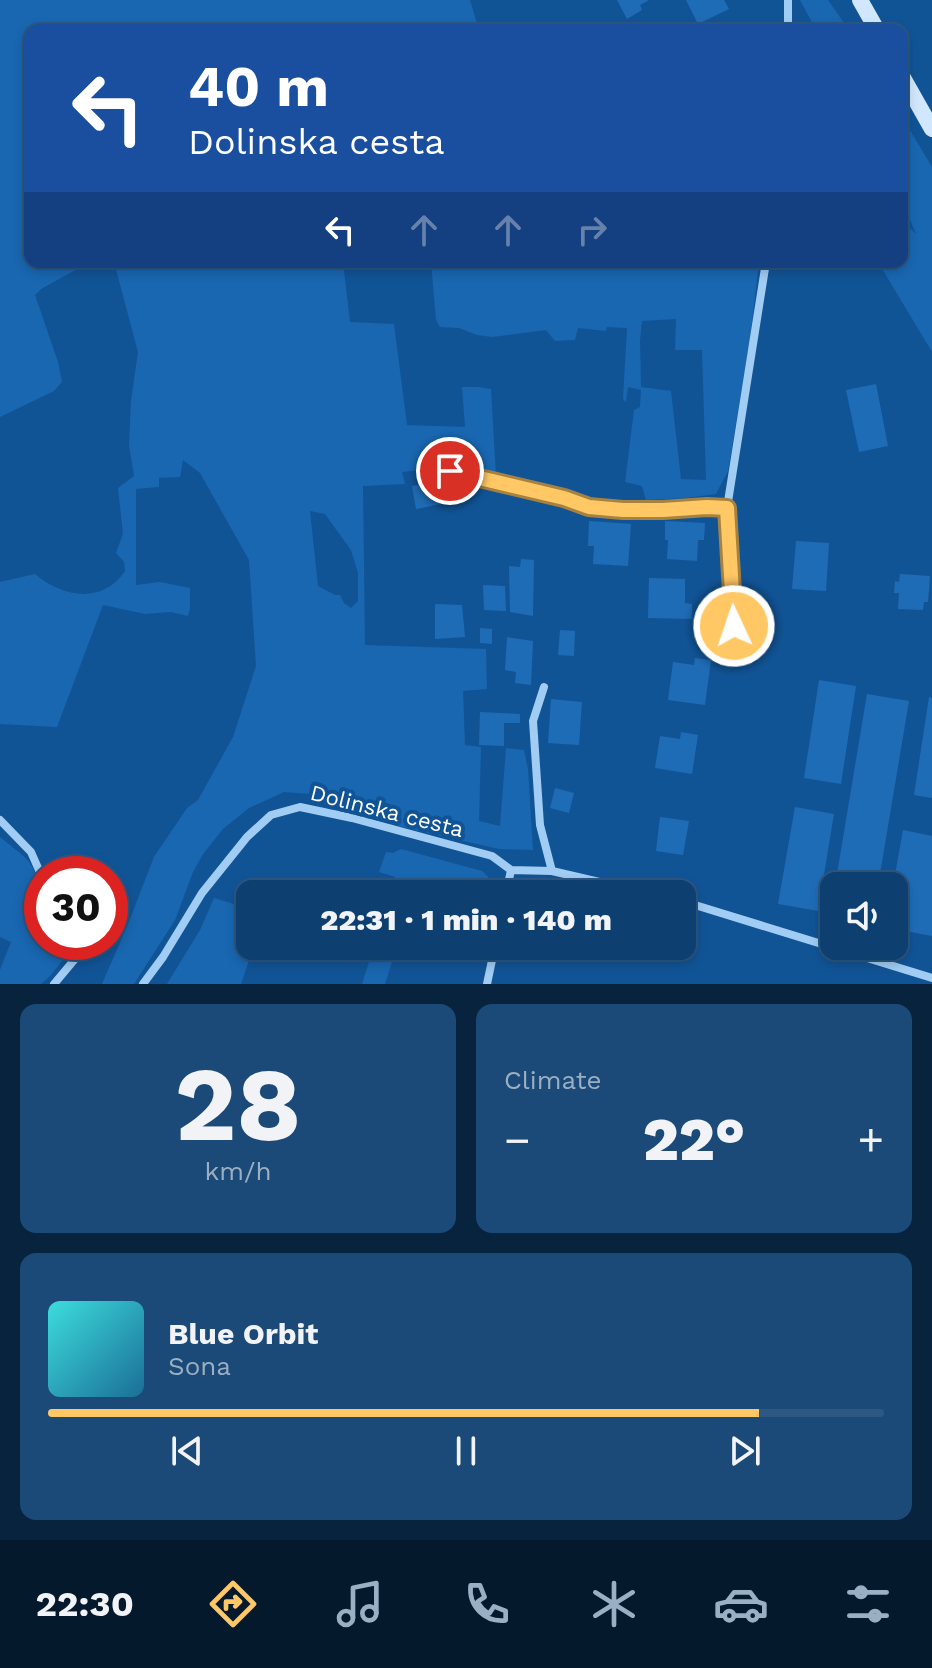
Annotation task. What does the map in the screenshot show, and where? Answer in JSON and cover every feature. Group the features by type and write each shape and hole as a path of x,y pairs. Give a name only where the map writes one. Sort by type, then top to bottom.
{"street":[{"path":"788,0 788,24"},
{"path":"860,0 874,24"},
{"path":"908,87 932,129"},
{"path":"734,626 727,508 765,268"},
{"path":"450,471 564,498 589,507 623,510 727,508"},
{"path":"544,687 533,721 540,825 552,871"},
{"name":"Dolinska cesta","path":"143,984 202,893 247,837 271,815 300,807 492,856 511,870 552,871 591,880"},
{"path":"0,820 33,856"},
{"path":"509,880 511,870"},
{"path":"696,905 932,978"},
{"path":"54,984 74,960"},
{"path":"487,984 492,960"}],"shaded area":[{"path":"0,0 470,0 477,24 24,24 24,268 79,268 35,295 62,382 54,391 0,417"},
{"path":"800,0 828,0 845,24 813,24"},
{"path":"908,127 932,167 932,352 882,268 908,268 908,228 916,234 908,215"},
{"path":"116,268 344,268 350,322 394,324 407,425 465,427 462,387 491,389 496,476 451,467 441,473 431,469 402,472 405,484 363,486 365,645 486,649 487,689 463,691 465,745 481,747 479,821 500,826 506,748 524,750 533,850 499,849 402,827 310,794 284,792 249,808 223,829 203,854 175,920 134,984 102,984 112,960 128,960 128,924 154,857 187,808 198,800 233,737 256,666 249,560 200,473 183,460 180,477 159,478 159,487 136,489 136,585 160,582 190,588 188,616 171,612 145,614 103,605 57,727 0,724 0,582 35,574 57,588 82,594 94,593 116,582 125,571 124,562 116,553 123,534 118,488 134,476 129,445 138,352","holes":["310,511 325,514 351,550 358,573 358,601 351,608 340,595 318,586"]},
{"path":"432,268 758,268 728,471 716,494 646,500 642,486 625,482 634,410 640,407 641,390 628,387 626,402 623,399 627,328 607,327 606,331 578,328 575,340 555,341 546,330 492,337 459,328 440,327 436,320","holes":["676,319 675,350 702,350 706,480 681,479 671,391 641,387 642,321"]},
{"path":"0,837 24,857 24,960 63,960 41,984 0,984 0,970 11,942 0,937"},
{"path":"401,849 482,871 489,880 394,880 395,877 379,872 386,852"},
{"path":"214,898 236,906 236,960 249,960 241,984 167,984 200,930"},
{"path":"370,960 393,960 385,984 362,984"}],"building":[{"path":"617,0 649,0 640,5 642,10 627,19"},
{"path":"686,0 724,0 729,9 698,24"},
{"path":"876,384 888,446 859,452 846,390"},
{"path":"441,481 447,503 416,509 412,486"},
{"path":"589,521 631,524 628,566 593,564 594,546 588,546"},
{"path":"665,521 705,523 704,540 698,540 697,561 667,559"},
{"path":"796,541 829,543 826,591 792,589"},
{"path":"521,559 534,560 533,616 510,612 509,566 520,567"},
{"path":"900,574 930,576 928,602 924,602 923,610 898,609 899,593 894,593 895,581 899,582"},
{"path":"649,578 685,579 685,603 692,604 692,619 648,618"},
{"path":"483,585 505,586 506,611 484,610"},
{"path":"435,604 462,605 465,637 435,639"},
{"path":"480,628 492,629 492,644 480,643"},
{"path":"560,630 575,631 574,656 558,655"},
{"path":"507,637 533,641 531,685 515,683 516,672 505,670"},
{"path":"695,658 711,660 705,705 668,700 673,662 694,665"},
{"path":"819,680 856,686 841,784 804,778"},
{"path":"867,694 909,701 880,872 837,872"},
{"path":"929,697 932,698 932,798 914,795"},
{"path":"551,699 582,702 579,745 548,743"},
{"path":"480,712 520,714 520,723 504,723 504,746 479,745"},
{"path":"681,732 698,735 692,774 655,768 660,736 680,739"},
{"path":"555,788 574,793 569,813 550,808"},
{"path":"795,807 834,814 824,872 820,872 818,911 778,904"},
{"path":"660,817 689,821 683,855 656,851"},
{"path":"903,830 932,836 932,936 908,932 908,872 896,872"}],"route":[{"path":"450,471 564,498 589,507 623,510 727,508 734,626"}]}
